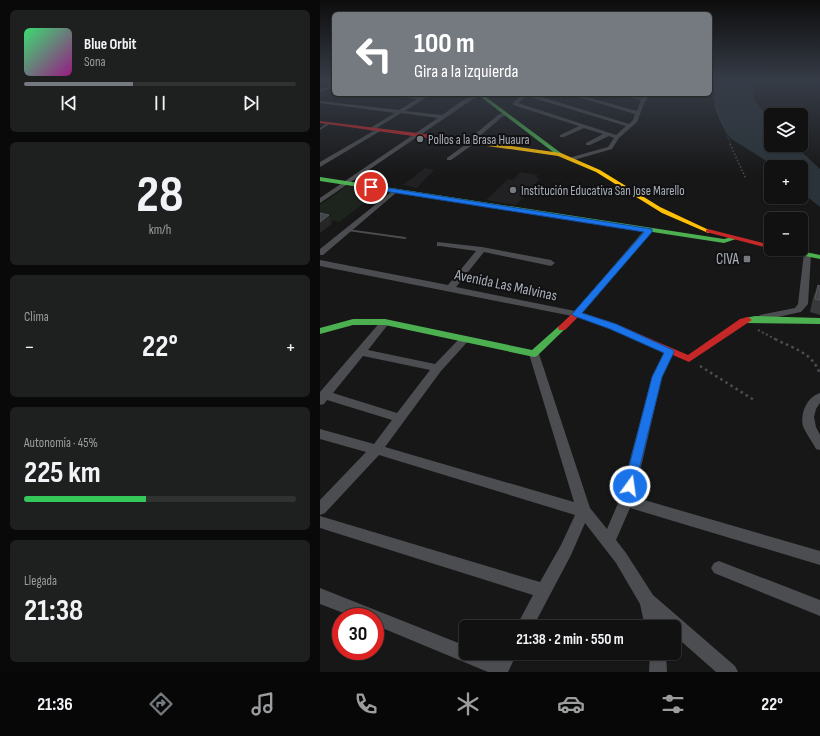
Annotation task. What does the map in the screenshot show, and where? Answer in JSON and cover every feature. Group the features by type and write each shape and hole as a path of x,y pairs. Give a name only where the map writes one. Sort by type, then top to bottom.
{"main road":[{"path":"502,112 559,154"},
{"path":"320,122 559,154 574,158 591,165 672,215 705,230 732,239 764,246"},
{"path":"320,179 724,241 732,239"},
{"path":"808,255 820,258"},
{"path":"320,331 353,322 384,322 534,354 577,314 613,326 689,359 742,321 755,318 820,321"}],"street":[{"path":"320,165 399,112"},
{"path":"403,112 443,117"},
{"path":"320,201 450,112"},
{"path":"449,159 472,142 500,116 502,112"},
{"path":"541,112 617,137"},
{"path":"587,112 630,126"},
{"path":"574,158 608,149 617,137 635,121 638,113"},
{"path":"553,121 566,116"},
{"path":"562,136 584,126"},
{"path":"588,144 609,134"},
{"path":"320,253 395,191"},
{"path":"577,314 649,230"},
{"path":"440,244 482,249 551,263"},
{"path":"450,288 482,249"},
{"path":"755,318 798,310 802,307 807,256"},
{"name":"Avenida Las Malvinas","path":"320,263 577,314"},
{"path":"384,322 322,398 400,418"},
{"path":"320,509 376,450 437,368 465,339"},
{"path":"360,352 437,368"},
{"path":"608,542 626,500 657,377 670,352"},
{"path":"534,354 584,511 621,558 647,601 729,672"},
{"path":"820,397 815,400 809,411 809,426 820,445"},
{"path":"320,434 436,466 584,511"},
{"path":"626,500 820,558"},
{"path":"528,620 566,550 584,511"},
{"path":"320,522 544,591"},
{"path":"719,568 820,608"},
{"path":"320,596 351,608"},
{"path":"647,601 651,620"},
{"path":"384,621 500,670 505,660"},
{"path":"658,660 658,672"}],"lane":[{"path":"320,129 330,123"},
{"path":"348,230 405,238"}],"path":[{"path":"718,112 727,140 746,179"},
{"path":"742,321 807,355 816,363 820,374"},
{"path":"689,359 754,400"}],"shaded area":[{"path":"717,112 764,112 764,152 802,152 820,169 820,207 808,198 808,160 765,160 730,138"},
{"path":"425,168 434,170 417,188 403,185"},
{"name":"Institución Educativa San Jose Marello","path":"520,172 538,175 536,178 540,179 516,205 486,200 508,179 513,180"},
{"path":"347,186 380,191 339,222 320,218 320,205"}],"building":[{"path":"320,213 329,215 320,222"},
{"path":"818,285 820,286 820,300 815,299"}],"traffic: fast":[{"path":"503,112 559,154"},
{"path":"320,179 724,241 732,239"},
{"path":"808,255 820,257"},
{"path":"748,320 820,321"},
{"path":"320,331 353,322 385,322 534,354 562,328"}],"traffic: slow":[{"path":"441,138 559,154 598,171 658,208 708,231"}],"traffic: jam":[{"path":"320,122 441,138"},
{"path":"708,231 764,245"},
{"path":"562,328 577,314 613,326 689,359 743,321 748,320"}],"place":[{"name":"Pollos a la Brasa Huaura","path":"420,139"},
{"name":"Institución Educativa San Jose Marello","path":"513,190"},
{"name":"CIVA","path":"747,259"}],"route":[{"path":"371,187 649,230 577,314 613,326 670,352 657,377 630,486"}]}
